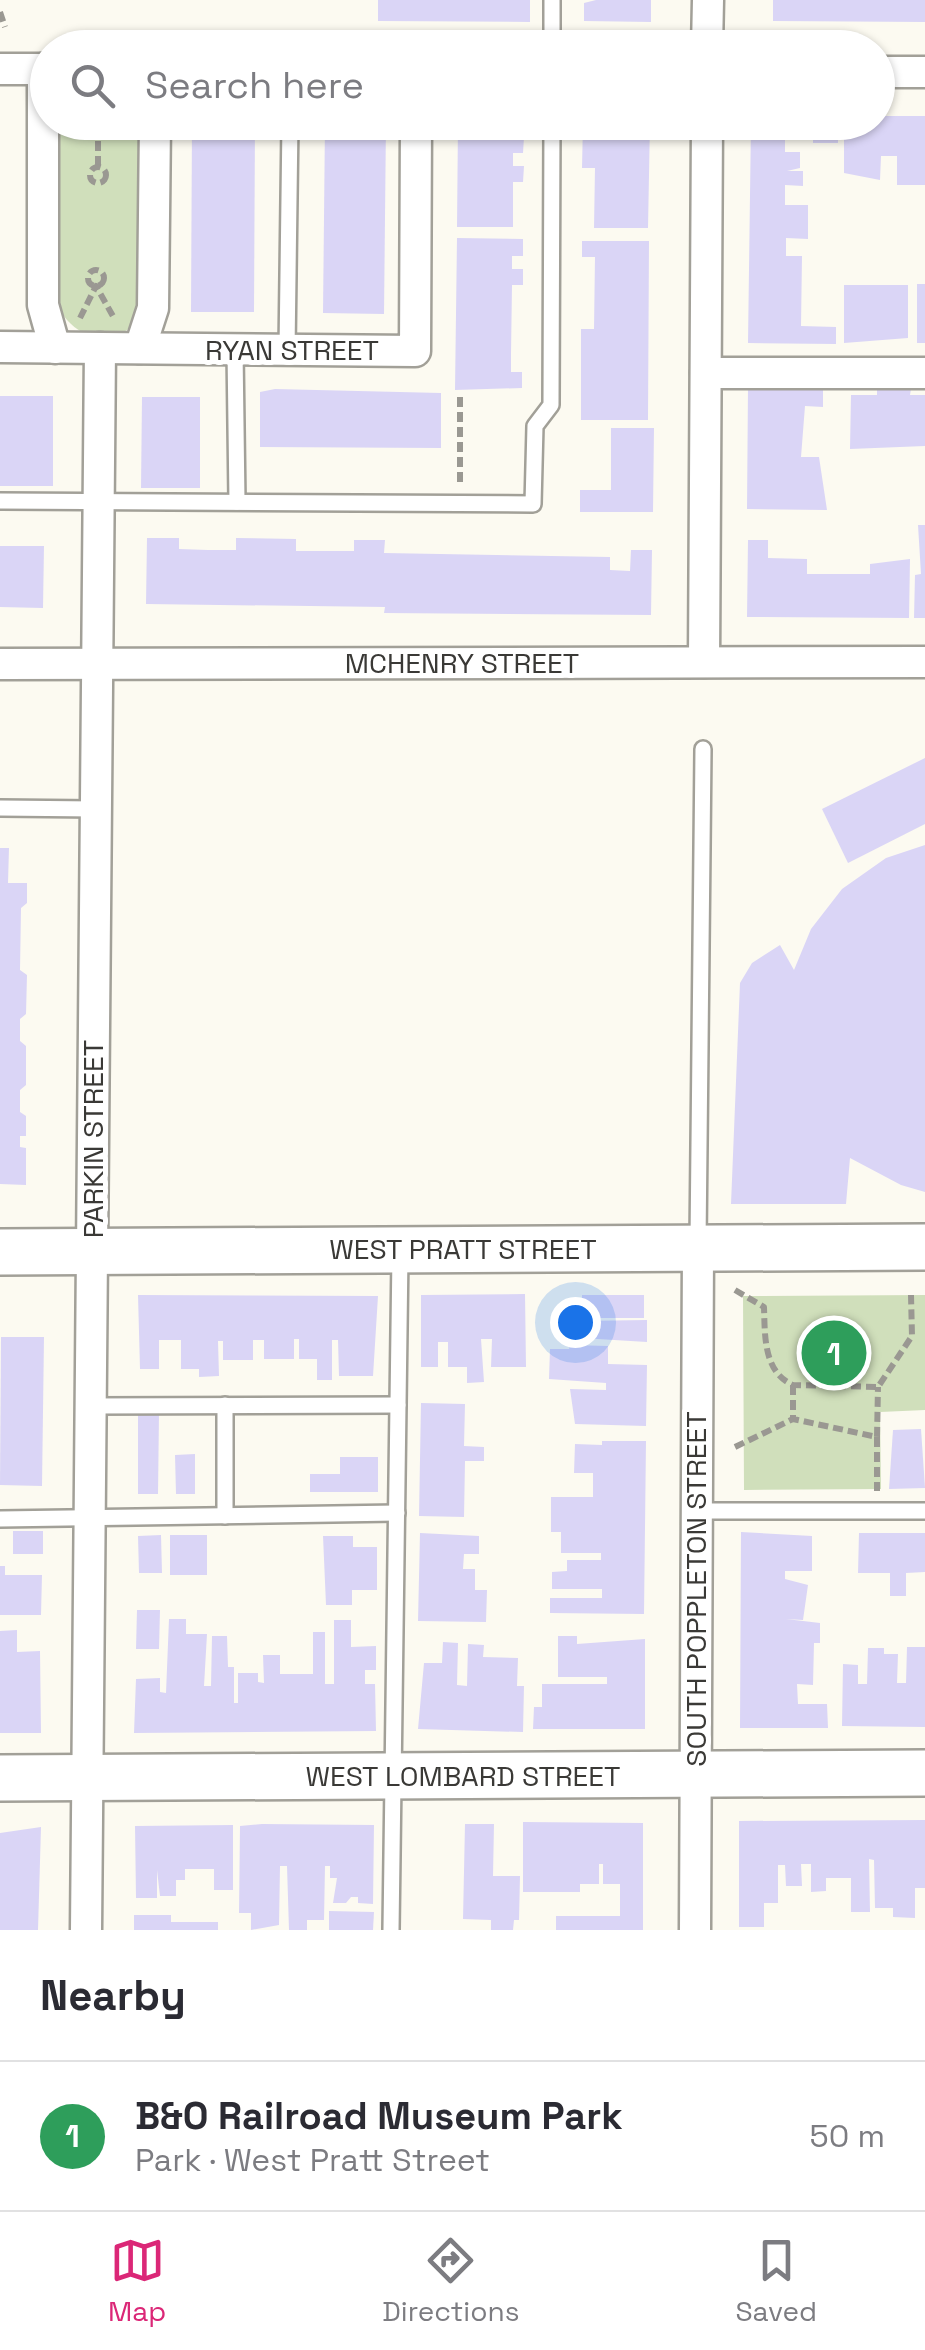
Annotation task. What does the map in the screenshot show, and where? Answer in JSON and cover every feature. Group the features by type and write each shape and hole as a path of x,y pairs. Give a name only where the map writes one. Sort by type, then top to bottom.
{"main road":[{"name":"WEST PRATT STREET","path":"0,1252 925,1247"},
{"name":"WEST LOMBARD STREET","path":"0,1778 925,1773"}],"street":[{"path":"707,30 708,0"},
{"path":"0,69 30,70"},
{"path":"895,72 925,72"},
{"path":"44,140 43,305 65,337"},
{"name":"PARKIN STREET","path":"86,1930 98,502 120,341 153,308 155,140"},
{"name":"RYAN STREET","path":"0,347 65,337 236,350 416,350 416,140"},
{"path":"704,662 707,140"},
{"path":"706,373 925,373"},
{"name":"MCHENRY STREET","path":"0,664 925,662"},
{"name":"SOUTH POPPLETON STREET","path":"695,1930 698,1248"}],"lane":[{"path":"552,0 552,30"},
{"path":"287,351 290,140"},
{"path":"0,502 533,504 536,426 551,405 552,140"},
{"path":"236,350 237,502"},
{"path":"698,1248 704,749"},
{"path":"0,808 95,810"},
{"path":"391,1930 400,1250"},
{"path":"226,1405 226,1516"},
{"path":"91,1406 398,1405"},
{"path":"697,1511 925,1511"},
{"path":"0,1519 397,1513"}],"path":[{"path":"0,12 6,27"},
{"path":"98,140 98,166"},
{"path":"65,337 96,286 120,341"},
{"path":"460,396 460,503"},
{"path":"736,1290 764,1307 765,1350 782,1380 793,1385 878,1387"},
{"path":"877,1492 878,1387 912,1336 912,1295"},
{"path":"793,1385 794,1420"},
{"path":"736,1448 794,1420 877,1437"}],"green space":[{"path":"57,140 147,140 140,320 116,335 91,335 70,323 55,299"},
{"path":"925,1295 925,1410 880,1412 881,1489 744,1490 743,1296"}],"building":[{"path":"378,0 530,0 530,22 378,21"},
{"path":"651,0 651,22 584,21 584,3"},
{"path":"773,0 925,0 925,22 773,21"},
{"path":"895,116 925,116 925,185 897,185 897,156 881,156 880,180 844,173 844,140 895,140"},
{"path":"192,140 255,140 254,312 191,312"},
{"path":"325,140 386,140 384,314 323,313"},
{"path":"458,140 524,140 523,153 513,153 513,166 524,166 523,182 513,182 513,227 457,227"},
{"path":"583,140 650,140 648,228 594,228 595,168 582,168"},
{"path":"751,140 785,140 785,152 800,152 800,168 787,171 803,171 803,186 785,185 785,205 808,205 808,239 786,238 786,256 802,256 801,326 836,327 836,344 748,343"},
{"path":"813,140 838,140 838,143"},
{"path":"457,238 523,239 523,256 512,256 512,269 523,269 523,285 512,285 511,354 511,372 522,372 522,388 455,390"},
{"path":"582,241 649,241 648,420 581,420 581,329 594,329 595,257 582,257"},
{"path":"917,284 925,284 925,343 917,343"},
{"path":"844,285 908,285 908,338 844,343"},
{"path":"748,387 823,387 823,407 805,406 801,457 819,457 827,510 747,509"},
{"path":"877,388 911,389 910,395 925,395 925,446 850,449 851,395 877,395"},
{"path":"275,389 441,393 441,448 260,447 260,392"},
{"path":"0,396 53,396 53,486 0,486"},
{"path":"142,397 200,397 200,488 141,488"},
{"path":"611,428 654,428 653,512 580,512 580,490 611,490"},
{"path":"918,525 925,525 925,618 914,618 915,575 921,574"},
{"path":"147,538 179,538 179,549 208,550 236,550 236,538 296,539 296,551 354,551 354,540 385,540 384,553 610,557 610,570 630,571 631,550 652,550 651,615 384,613 385,607 146,604"},
{"path":"748,540 768,540 768,558 807,559 807,574 870,574 870,564 910,559 909,618 747,617"},
{"path":"0,546 44,546 43,608 0,607"},
{"path":"925,758 925,824 848,863 822,809"},
{"path":"925,845 925,1192 901,1185 850,1158 846,1204 731,1204 740,983 752,963 780,945 794,970 811,929 842,889 886,858"},
{"path":"0,848 9,848 8,883 27,883 27,903 21,908 20,970 27,975 26,1014 20,1019 20,1041 26,1046 26,1085 20,1090 20,1112 26,1116 26,1136 20,1136 20,1147 26,1148 26,1185 0,1184"},
{"path":"525,1294 526,1367 491,1367 492,1339 481,1339 484,1382 467,1383 467,1367 448,1367 448,1342 438,1342 438,1367 421,1367 421,1295"},
{"path":"138,1295 378,1296 373,1376 339,1376 338,1340 332,1340 332,1380 317,1380 317,1359 299,1359 299,1339 294,1339 294,1359 264,1359 264,1340 253,1340 253,1360 223,1360 223,1341 218,1341 219,1376 199,1377 199,1369 181,1369 181,1340 159,1340 159,1369 140,1369"},
{"path":"582,1295 644,1295 644,1318 582,1318"},
{"path":"647,1320 647,1342 581,1338 581,1321"},
{"path":"1,1337 44,1337 42,1486 0,1485"},
{"path":"570,1345 608,1346 608,1364 647,1365 646,1426 575,1424 570,1389 606,1390 606,1383 549,1379 550,1349 569,1349"},
{"path":"421,1403 465,1404 464,1446 484,1447 484,1461 465,1461 464,1517 419,1516"},
{"path":"159,1413 158,1494 138,1494 138,1414"},
{"path":"921,1429 925,1488 889,1489 893,1430"},
{"path":"602,1441 646,1441 644,1614 550,1613 550,1598 602,1598 602,1589 552,1589 552,1572 567,1571 567,1560 601,1560 601,1553 561,1553 561,1532 551,1532 551,1497 593,1497 593,1473 574,1473 575,1444 602,1445"},
{"path":"195,1454 195,1494 176,1494 175,1455"},
{"path":"340,1457 378,1457 378,1492 310,1492 310,1474 340,1474"},
{"path":"13,1531 43,1531 43,1554 13,1554"},
{"path":"741,1532 812,1536 812,1571 785,1571 785,1579 808,1585 803,1620 786,1619 820,1623 820,1643 814,1643 813,1685 797,1684 798,1704 827,1704 828,1728 740,1728"},
{"path":"420,1533 479,1536 479,1554 464,1554 463,1569 475,1569 475,1590 487,1590 486,1622 418,1621"},
{"path":"859,1533 925,1533 925,1572 906,1573 906,1596 890,1596 890,1573 858,1573"},
{"path":"161,1535 162,1573 139,1573 138,1536"},
{"path":"170,1535 207,1535 207,1575 170,1575"},
{"path":"323,1536 353,1536 353,1547 377,1547 377,1590 352,1590 352,1605 326,1605"},
{"path":"0,1566 5,1566 5,1575 42,1575 41,1615 0,1615"},
{"path":"137,1610 160,1610 159,1649 136,1649"},
{"path":"169,1619 186,1619 186,1634 207,1634 204,1686 211,1686 212,1636 227,1636 228,1667 234,1667 234,1703 238,1703 238,1673 258,1673 258,1682 264,1683 263,1655 280,1655 280,1674 313,1674 313,1632 325,1632 325,1684 334,1684 334,1620 351,1620 351,1647 376,1646 376,1670 365,1670 365,1684 375,1684 376,1731 134,1733 136,1679 160,1678 160,1692 166,1693"},
{"path":"17,1630 17,1652 40,1651 41,1733 0,1733 0,1631"},
{"path":"558,1636 577,1636 577,1644 645,1639 645,1729 533,1729 534,1707 542,1707 542,1684 607,1684 607,1677 558,1677"},
{"path":"443,1642 458,1643 457,1685 467,1686 468,1644 484,1645 483,1657 518,1658 517,1686 524,1686 523,1732 418,1729 424,1663 442,1663"},
{"path":"907,1647 925,1647 925,1727 842,1726 843,1664 858,1665 858,1684 867,1684 868,1648 884,1648 884,1654 898,1654 897,1683 906,1683"},
{"path":"925,1820 925,1888 915,1888 915,1918 893,1917 893,1908 875,1908 874,1860 869,1859 870,1912 851,1912 851,1878 826,1878 826,1891 811,1892 811,1864 801,1864 802,1886 786,1886 785,1865 778,1865 778,1903 764,1903 764,1927 739,1927 739,1821"},
{"path":"523,1822 643,1823 643,1930 556,1930 556,1916 620,1916 620,1884 603,1884 603,1864 599,1864 599,1884 580,1884 580,1892 523,1892"},
{"path":"465,1824 494,1824 493,1876 520,1876 519,1920 514,1920 513,1930 491,1930 491,1920 463,1919"},
{"path":"233,1825 233,1890 214,1890 214,1869 185,1869 185,1880 176,1880 176,1896 160,1896 157,1870 157,1898 136,1898 135,1826"},
{"path":"374,1825 373,1904 358,1903 358,1897 351,1897 346,1903 333,1903 337,1878 330,1878 330,1866 325,1866 324,1920 307,1920 307,1930 289,1930 287,1866 280,1866 279,1925 251,1930 251,1913 239,1913 240,1826"},
{"path":"41,1827 38,1930 0,1930 0,1833"},
{"path":"329,1911 374,1912 373,1930 329,1930"},
{"path":"134,1915 171,1915 171,1922 218,1922 218,1930 134,1930"}],"place":[{"name":"B&O Railroad Museum Park","path":"834,1353"}]}
